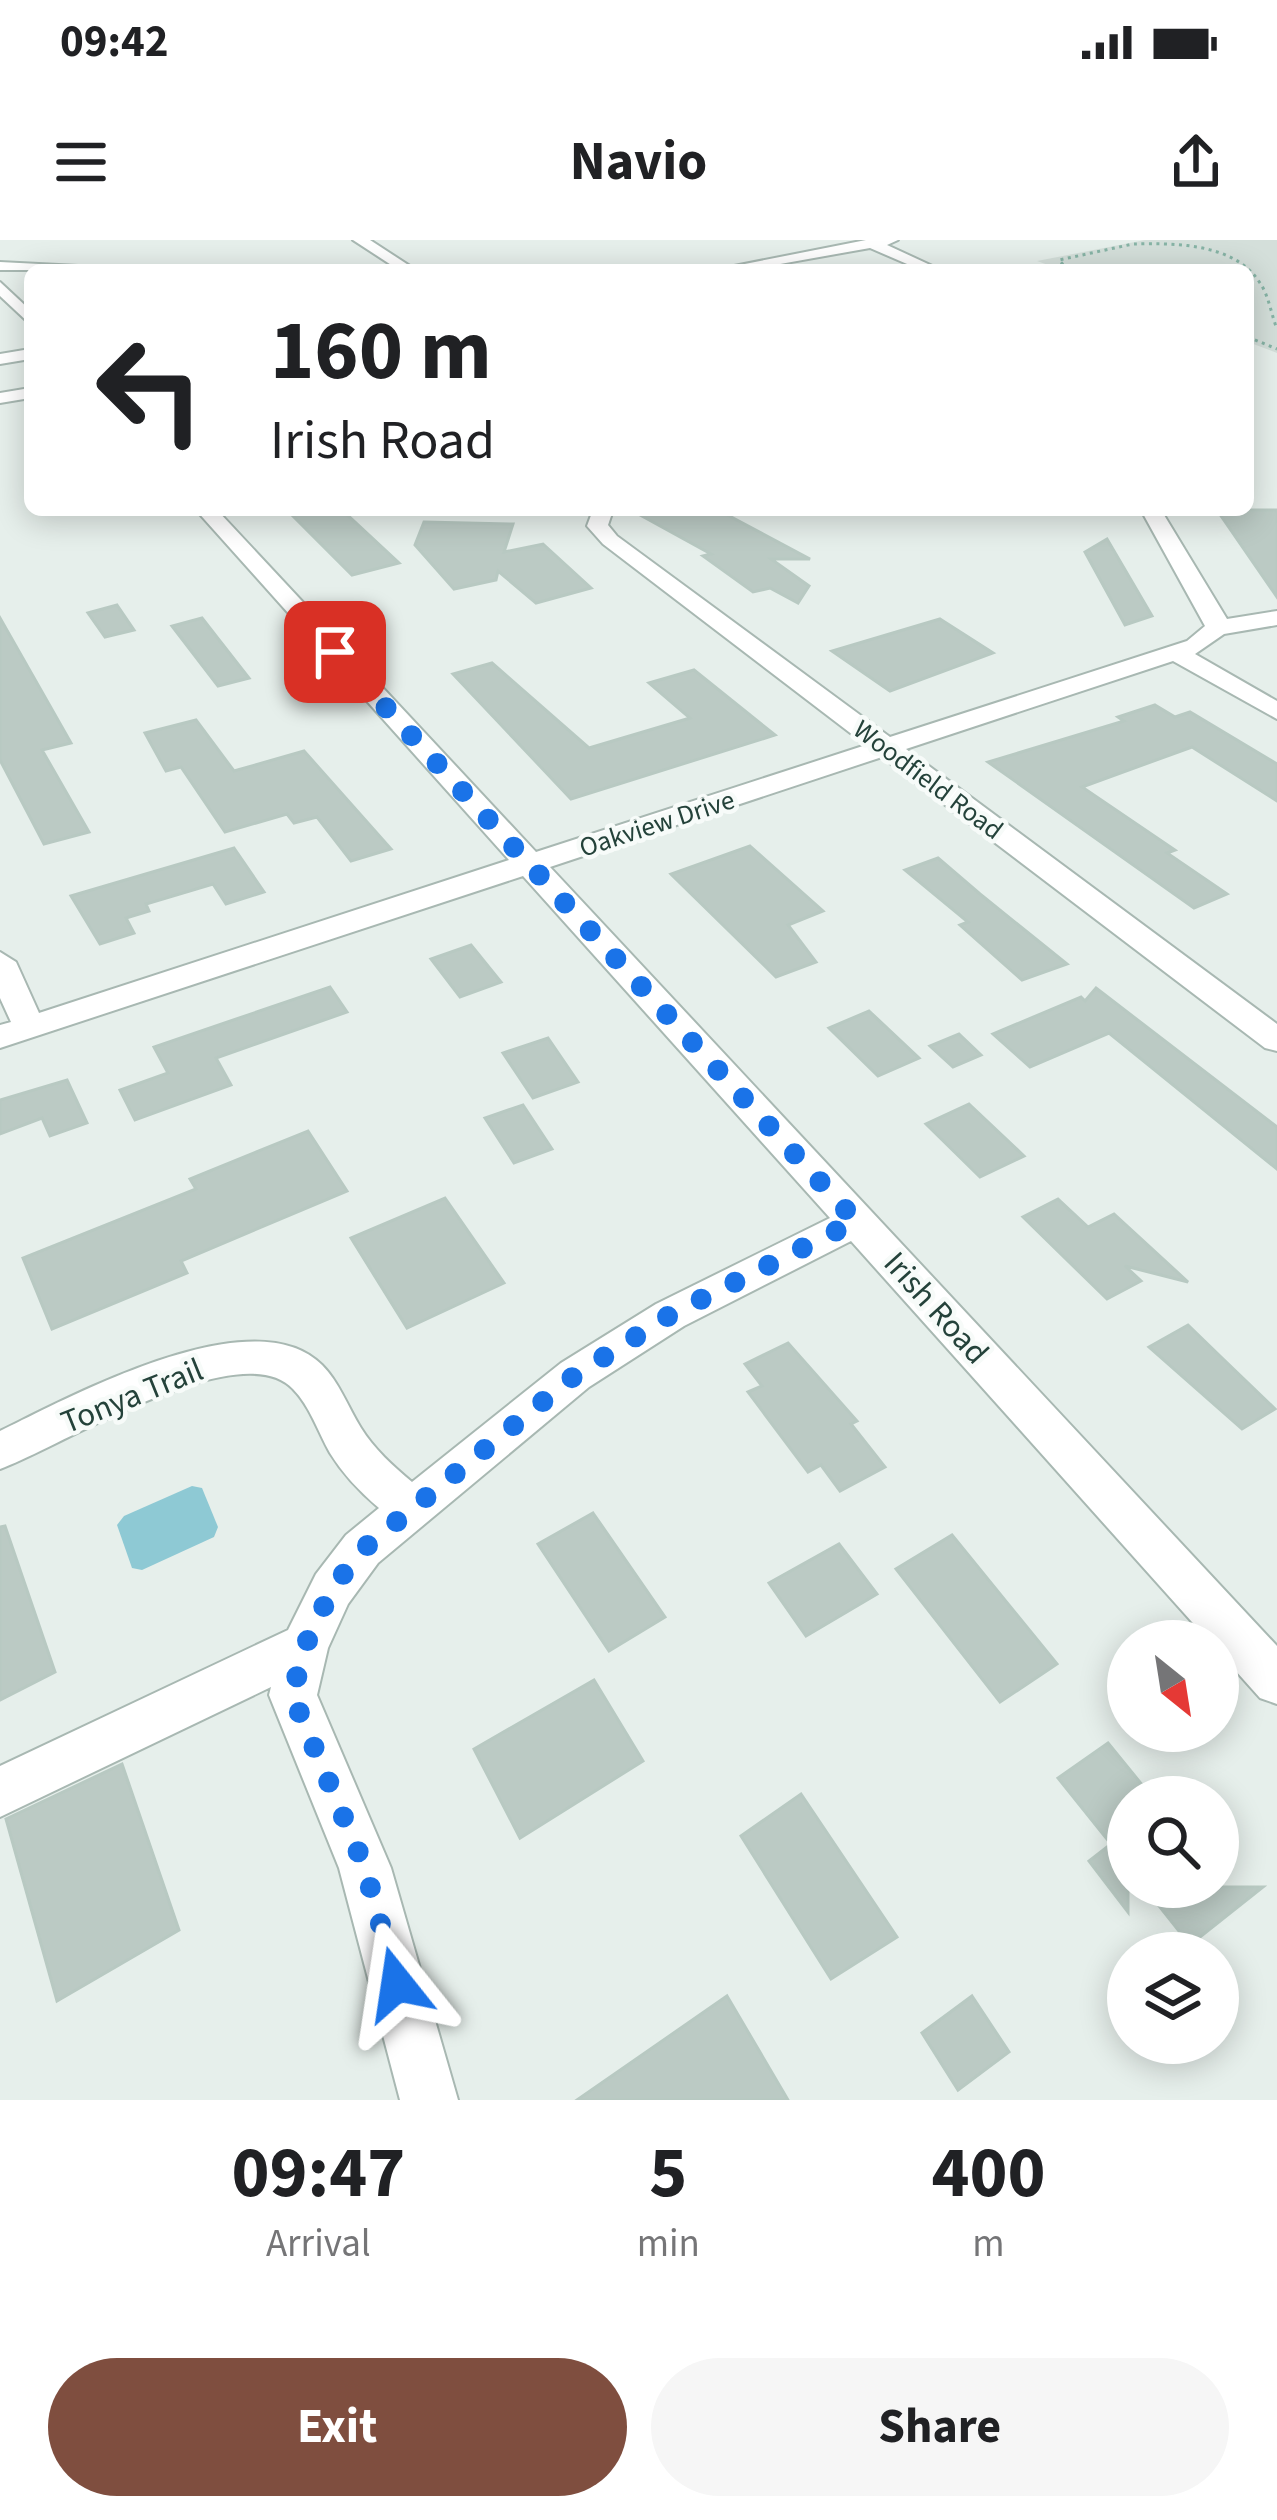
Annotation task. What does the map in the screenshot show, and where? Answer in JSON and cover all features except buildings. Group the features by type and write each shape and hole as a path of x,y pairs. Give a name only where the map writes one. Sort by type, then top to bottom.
{"street":[{"path":"360,240 399,264"},
{"path":"798,240 825,252"},
{"path":"756,264 891,240"},
{"path":"871,244 919,264"},
{"path":"0,287 24,313"},
{"name":"Irish Road","path":"211,516 1277,1682"},
{"name":"Woodfield Road","path":"601,516 597,526 601,532 1277,1040"},
{"path":"1154,516 1210,604 1217,628 1277,618"},
{"name":"Oakview Drive","path":"15,1032 1176,653 1208,639 1217,628"},
{"path":"1176,653 1277,711"},
{"path":"0,962 15,1032"},
{"path":"429,2100 365,1868 292,1695 305,1646 332,1589 362,1550 619,1346 856,1221"},
{"name":"Tonya Trail","path":"0,1450 183,1370 259,1356 285,1360 304,1372 352,1450 412,1509"},
{"path":"0,1792 305,1646"}],"path":[{"path":"1062,264 1058,260 1156,240"},
{"path":"1134,244 1212,252 1237,264"},
{"path":"1254,277 1263,288 1277,329"}],"shaded area":[{"path":"1145,240 1277,240 1277,353 1254,344 1254,264 1037,261"}],"water":[{"path":"192,1486 202,1488 218,1527 214,1537 142,1570 132,1568 117,1525 124,1516"}],"route":[{"path":"335,652 856,1221 670,1315 574,1376 362,1550 332,1589 305,1646 292,1695 365,1868 397,1984"}]}
